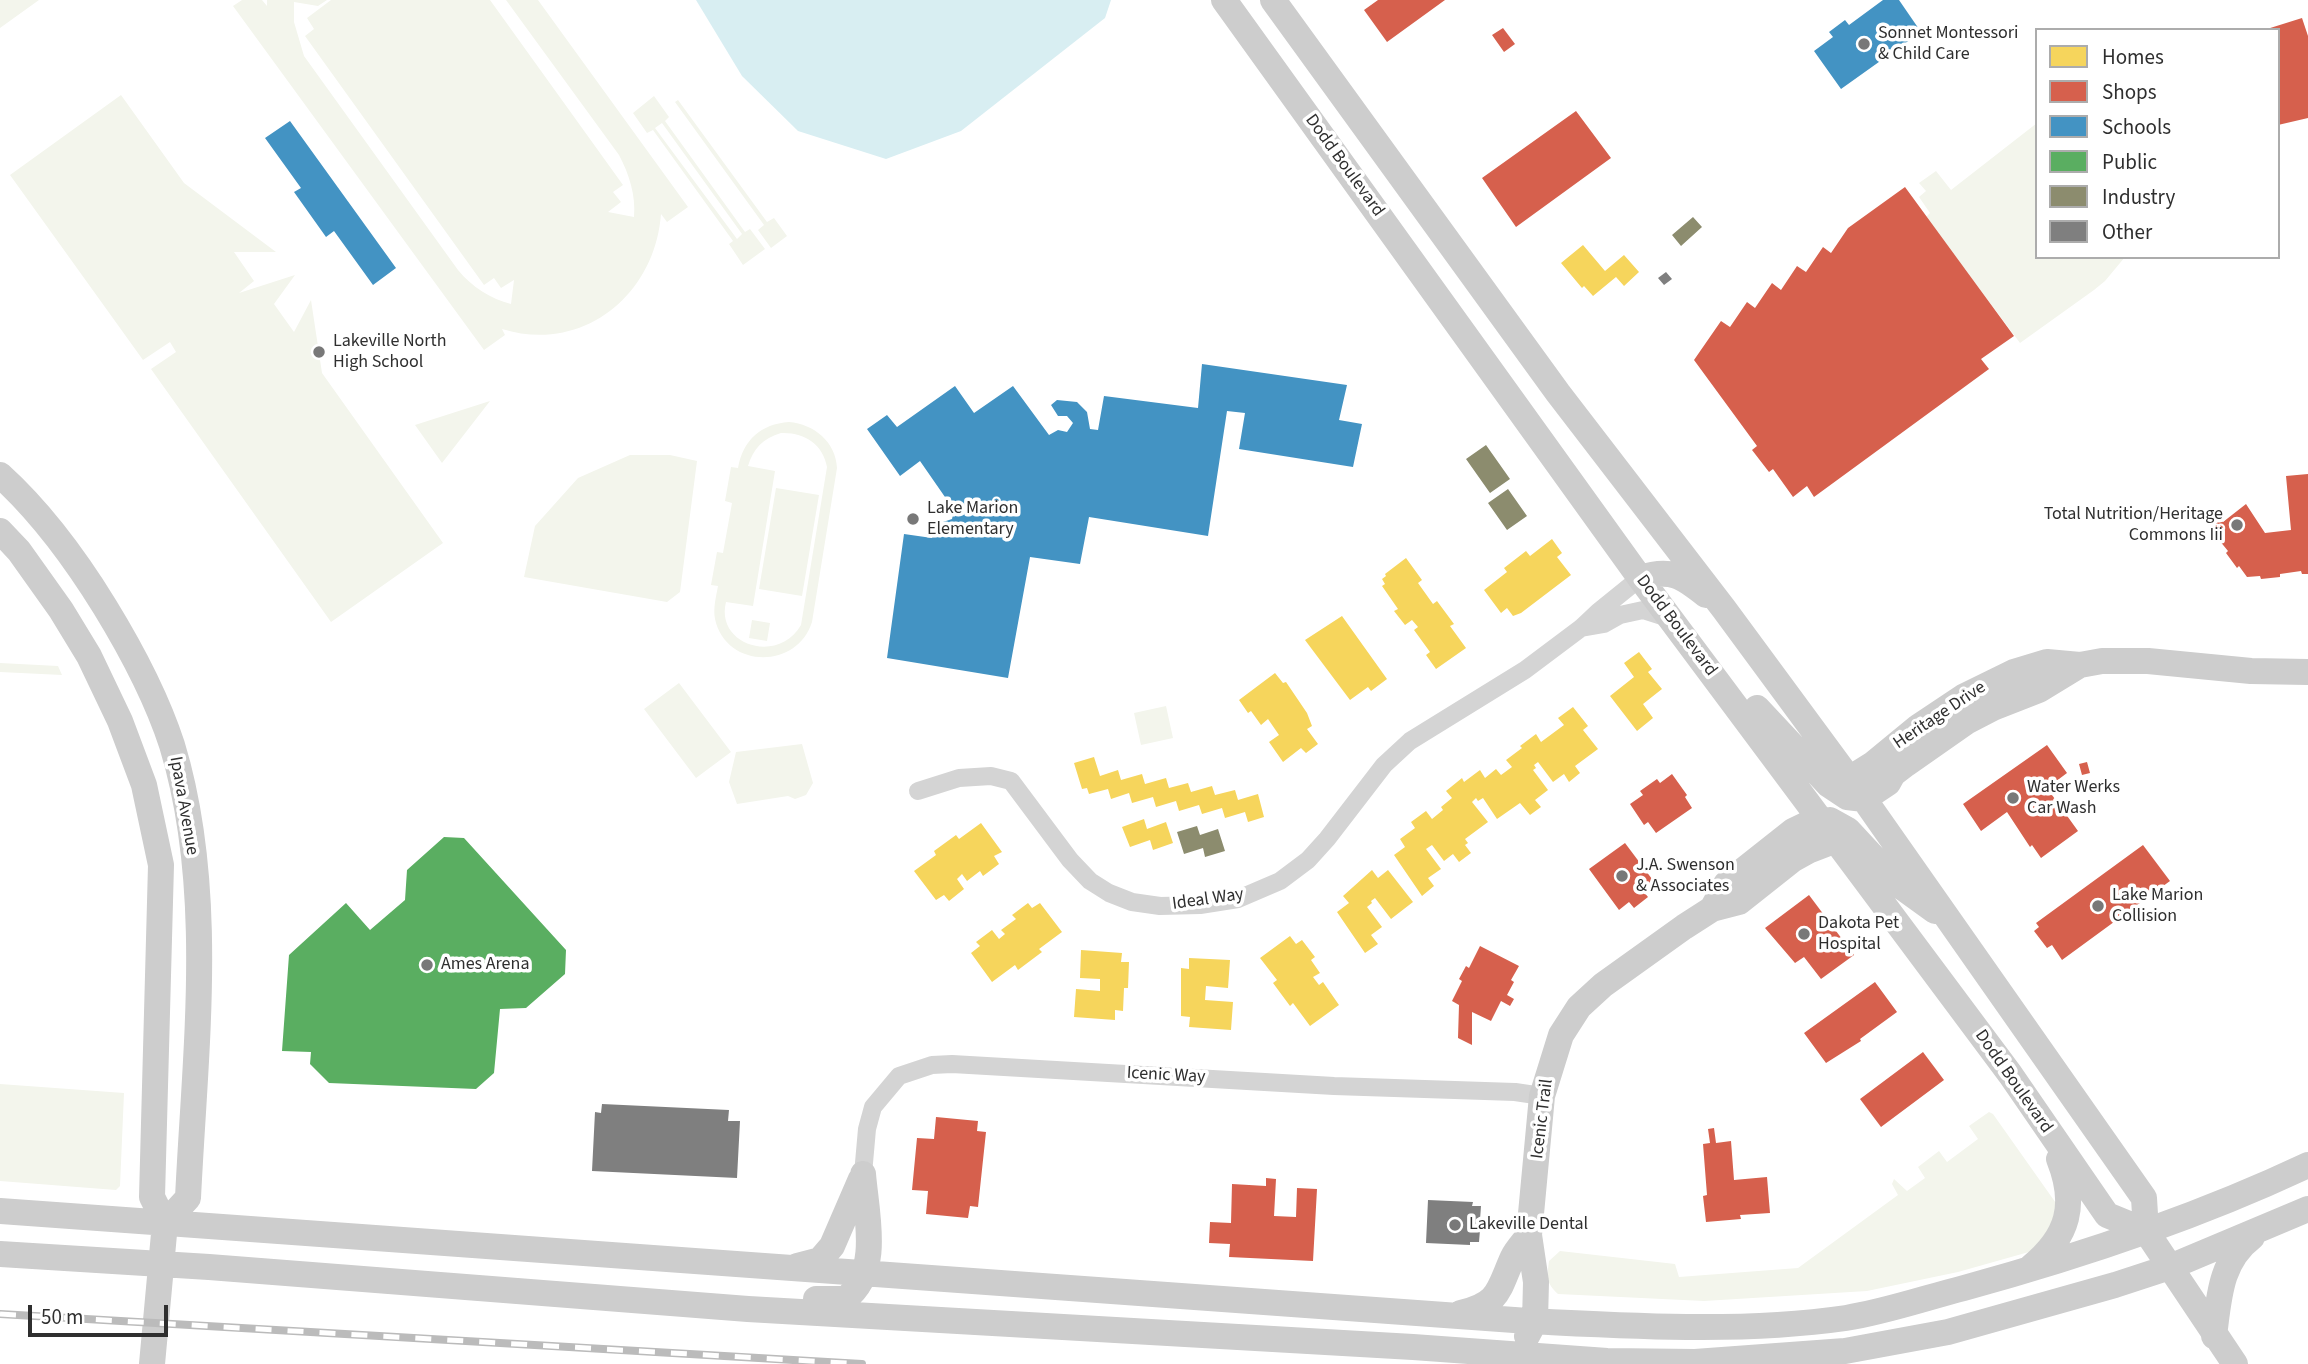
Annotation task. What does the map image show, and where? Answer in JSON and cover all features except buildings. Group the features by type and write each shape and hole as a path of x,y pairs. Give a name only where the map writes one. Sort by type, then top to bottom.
{"main road":[{"name":"Dodd Boulevard","path":"1224,0 1640,578 2010,1074 2108,1215 2146,1231"},
{"path":"1273,0 1558,393 1724,608 1953,925 2144,1198 2146,1231 2235,1364"},
{"name":"Ipava Avenue","path":"0,475 18,491 81,567 136,658 172,745 189,823 199,944 188,1198 165,1223"},
{"name":"Ipava Avenue","path":"0,531 19,551 61,610 89,656 120,721 144,785 161,865 152,1197 165,1223 152,1364"},
{"path":"1640,578 1658,572 1673,574 1724,608"},
{"name":"Heritage Drive","path":"1856,789 1888,783 1906,764 1966,722 2039,690 2080,664 2148,661 2251,671 2308,672"},
{"path":"1713,674 1753,705 1829,785 1847,797 1856,789"},
{"path":"1820,818 1832,820 1849,830 1899,885 1953,925"},
{"name":"Icenic Trail","path":"1712,909 1726,884 1793,831 1820,818"},
{"name":"Icenic Trail","path":"1535,1321 1536,1282 1529,1235 1542,1096 1561,1035 1579,1007 1603,985 1712,909 1739,902 1792,860 1836,840"},
{"path":"2026,1271 2050,1248 2068,1214 2067,1179 2049,1131"},
{"path":"0,1211 1535,1321 1662,1327 1768,1324 1847,1318 2026,1271 2224,1202 2308,1165"},
{"path":"785,1267 820,1260 832,1246 863,1174"},
{"path":"748,1309 792,1300 845,1298 861,1283 869,1255 863,1174"},
{"path":"0,1254 209,1267 748,1309 1607,1361 1695,1362 1845,1351 1948,1332 2170,1267 2308,1209"},
{"path":"2214,1336 2225,1273 2234,1252 2262,1229"},
{"name":"Icenic Trail","path":"1453,1315 1480,1309 1492,1300 1514,1255 1529,1235"},
{"path":"1437,1349 1479,1343 1505,1346 1518,1342 1529,1334 1535,1321"}],"street":[{"name":"Ideal Way","path":"918,790 959,778 991,776 1011,781 1070,860 1090,881 1109,894 1132,902 1160,906 1200,905 1238,899 1280,881 1308,859 1327,839 1384,765 1410,741 1525,670 1581,628 1640,578"},
{"name":"Ideal Way","path":"1581,628 1605,624 1620,615 1643,610 1671,619"},
{"name":"Icenic Way","path":"863,1174 867,1129 873,1107 899,1076 932,1065 965,1064 1334,1086 1515,1092 1542,1096"}],"shaded area":[{"path":"0,0 39,0 0,28"},
{"path":"242,0 262,0 267,6 267,0 327,0 318,6 294,2 294,22 304,56 458,270 482,292 496,299 511,304 514,280 501,288 494,278 484,285 305,36 314,29 307,18 331,0 490,0 623,185 613,192 621,202 608,212 634,217 631,185 619,155 506,0 538,0 688,207 667,222 661,214 656,243 645,270 629,293 610,311 586,325 560,333 532,335 502,329 505,335 484,350 233,6"},
{"path":"696,0 1111,0 1105,18 961,131 886,159 798,131 742,76"},
{"path":"121,95 184,183 276,252 234,252 254,281 239,293 295,275 274,304 294,332 311,300 322,373 443,543 331,622 151,369 176,352 170,342 143,360 10,175"},
{"path":"654,96 669,117 665,121 745,232 750,229 765,249 743,265 729,244 733,241 653,130 647,133 633,113","holes":["662,123 742,234 737,239 655,128"]},
{"path":"678,100 767,222 774,218 787,236 771,248 758,230 764,225 675,102"},
{"path":"2035,125 2035,259 2123,259 2094,290 2020,343 1926,217 1930,213 1919,197 1926,191 1919,183 1936,171 1951,190"},
{"path":"490,401 442,463 415,425"},
{"path":"779,423 798,423 822,436 833,450 837,468 812,622 804,638 792,649 778,655 762,657 747,655 733,647 722,635 714,615 718,586 711,585 717,552 723,553 732,503 725,501 731,467 738,468 744,449 755,435","holes":["781,433 805,437 817,446 827,467 801,625 791,637 764,647 739,639 730,629 725,617 726,602 753,606 775,471 748,466 756,449 764,441"]},
{"path":"630,455 670,455 697,461 680,592 667,602 524,577 535,526 578,478"},
{"path":"776,488 819,495 802,596 759,589"},
{"path":"752,620 770,623 767,641 749,638"},
{"path":"0,663 58,666 62,675 0,672"},
{"path":"679,683 731,752 696,778 644,709"},
{"path":"1166,706 1173,738 1141,745 1134,713"},
{"path":"802,744 813,783 806,795 795,799 788,796 737,804 729,782 736,752"},
{"path":"0,1084 124,1093 120,1186 116,1190 0,1181"},
{"path":"1989,1112 2058,1206 2056,1217 2036,1250 1958,1272 1867,1291 1704,1301 1558,1294 1549,1283 1549,1261 1560,1251 1675,1264 1679,1277 1798,1268 1898,1195 1892,1184 1894,1179 1907,1191 1925,1178 1918,1167 1939,1151 1947,1162 1978,1139 1969,1126"}],"railway":[{"path":"0,1314 862,1364"}],"place":[{"name":"Sonnet Montessori & Child Care","path":"1864,44"},
{"name":"Lakeville North High School","path":"319,352"},
{"name":"Lake Marion Elementary","path":"913,519"},
{"name":"Total Nutrition/Heritage Commons Iii","path":"2237,525"},
{"name":"Water Werks Car Wash","path":"2013,798"},
{"name":"J.A. Swenson & Associates","path":"1622,876"},
{"name":"Lake Marion Collision","path":"2098,906"},
{"name":"Dakota Pet Hospital","path":"1804,934"},
{"name":"Ames Arena","path":"427,965"},
{"name":"Lakeville Dental","path":"1455,1225"}]}
